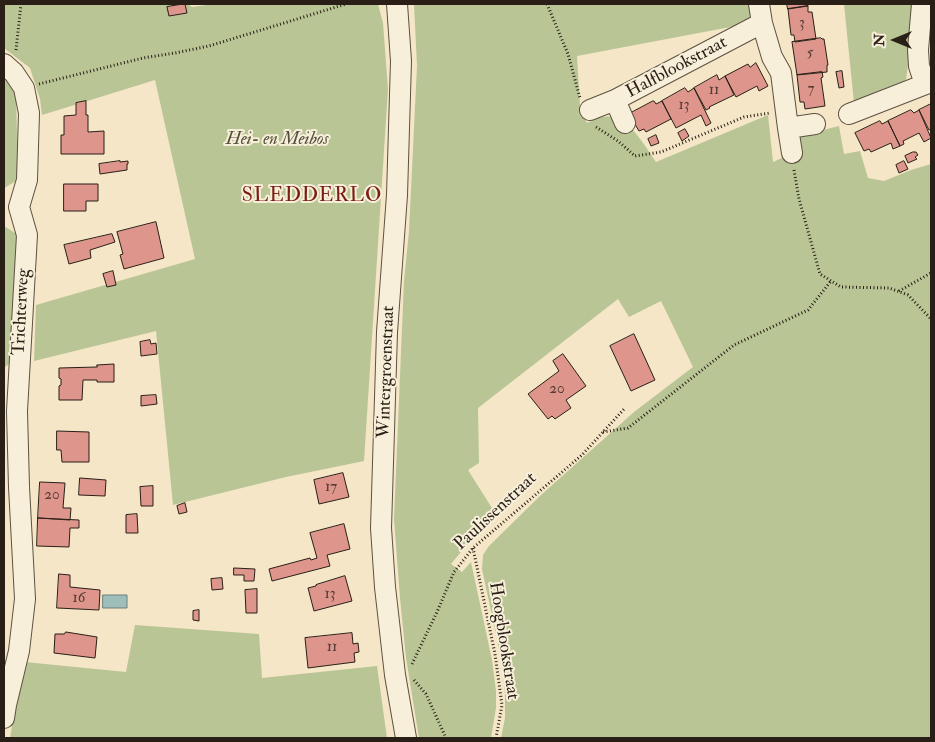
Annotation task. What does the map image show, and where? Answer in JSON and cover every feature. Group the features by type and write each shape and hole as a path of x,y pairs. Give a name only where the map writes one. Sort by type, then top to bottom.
{"street":[{"name":"Wintergroenstraat","path":"397,4 400,61 397,194 387,332 381,528 384,587 401,674 406,738"},
{"path":"759,4 762,23 772,57 781,73 792,159"},
{"path":"849,114 928,83 919,66 918,50 922,4"},
{"name":"Halfblookstraat","path":"590,110 615,100 762,23"},
{"name":"Trichterweg","path":"4,718 6,694 19,651 25,599 16,411 26,235 19,207 27,180 29,113 14,75"},
{"path":"615,100 625,123"},
{"path":"788,128 815,124"}],"path":[{"path":"21,4 14,75 143,58 210,46 346,4"},
{"path":"792,159 799,200 820,274 841,287 889,288 908,294 931,319"},
{"path":"899,292 931,273"},
{"path":"602,432 628,428 734,345 808,310 831,281"},
{"name":"Paulissenstraat","path":"401,674 437,612 454,572 473,548 582,455 625,408"},
{"name":"Hoogblookstraat","path":"473,548 495,654 502,705 496,738"},
{"path":"401,674 426,694 446,738"}],"green space":[{"name":"Hei- en Meibos","path":"4,4 188,4 192,7 215,4 378,4 383,23 388,89 364,461 286,477 173,505 156,331 34,361 36,305 195,259 155,80 42,115 40,99 30,68 4,48"},
{"path":"414,4 749,4 751,16 741,25 577,56 580,106 587,123 602,117 611,117 619,120 634,131 656,162 768,115 773,162 784,157 796,137 839,126 844,154 860,151 868,178 884,181 931,164 931,738 501,738 505,718 505,693 497,639 482,569 483,555 489,546 541,495 634,412 693,367 661,301 629,317 618,299 478,408 479,463 468,470 497,516 469,542 451,564 462,572 471,562 492,660 496,691 496,708 491,738 419,738 406,658 394,519 404,281 409,231 417,66"},
{"path":"844,4 916,4 906,80 854,103"},
{"path":"4,73 16,95 18,180 4,188"},
{"path":"4,226 20,236 14,360 4,368"},
{"path":"135,625 259,634 262,678 377,666 387,738 10,738 25,662 126,672"}],"water":[{"path":"103,595 127,595 127,608 103,608"}],"building":[{"path":"185,4 187,13 169,16 167,7"},
{"path":"787,4 807,4 808,6 788,9"},
{"path":"808,6 808,12 812,12 816,39 795,42 794,35 791,35 788,9"},
{"path":"824,39 828,65 827,72 797,75 792,42"},
{"path":"756,63 768,86 759,91 757,86 736,97 725,76 748,64 750,67"},
{"path":"842,71 844,87 839,88 836,72"},
{"path":"822,72 823,77 821,78 825,106 805,109 804,102 800,102 797,75"},
{"path":"717,75 719,80 725,76 734,95 706,110 694,88"},
{"path":"685,88 688,92 694,88 711,123 706,126 701,115 676,128 662,101"},
{"path":"86,101 88,132 104,131 104,154 61,154 64,116 76,115 76,103"},
{"path":"653,101 656,104 662,101 671,119 646,132 644,129 639,131 629,114"},
{"path":"931,104 931,129 929,130 919,110"},
{"path":"911,110 914,113 919,110 931,138 924,142 919,133 903,141 904,144 900,146 888,121"},
{"path":"880,121 882,124 888,121 900,146 893,149 891,143 871,152 869,149 864,151 855,133"},
{"path":"685,129 689,136 682,141 678,133"},
{"path":"656,135 659,143 651,146 648,139"},
{"path":"916,152 918,155 915,157 917,159 908,163 905,156"},
{"path":"128,161 127,170 100,174 99,164"},
{"path":"904,161 908,169 899,173 896,165"},
{"path":"64,184 98,184 98,201 86,201 86,211 64,211"},
{"path":"156,222 164,258 124,269 120,255 123,254 117,232"},
{"path":"112,234 115,242 90,250 91,258 69,264 64,245"},
{"path":"113,271 116,285 107,287 103,274"},
{"path":"634,334 655,380 631,391 610,346"},
{"path":"150,340 151,344 156,343 157,354 141,356 140,342"},
{"path":"563,354 586,386 566,400 571,408 555,419 552,416 548,419 528,394 559,371 553,361"},
{"path":"114,364 114,382 83,380 82,400 59,400 61,379 59,378 59,368 97,367 97,365"},
{"path":"156,395 157,404 141,406 141,396"},
{"path":"57,431 89,432 89,462 62,462 61,450 57,450"},
{"path":"343,473 349,497 319,504 314,480"},
{"path":"80,478 106,480 105,496 79,495"},
{"path":"40,482 65,483 63,508 71,508 70,520 38,518"},
{"path":"153,486 153,506 141,506 140,487"},
{"path":"185,503 187,512 179,514 177,506"},
{"path":"137,514 138,533 126,533 126,515"},
{"path":"38,518 79,520 79,528 70,528 69,547 37,546"},
{"path":"344,524 350,549 327,555 330,566 272,581 269,569 310,558 311,560 317,558 310,533"},
{"path":"234,568 255,569 254,581 244,581 244,575 234,575"},
{"path":"59,574 70,575 70,587 100,590 99,610 57,608"},
{"path":"345,576 352,601 314,611 308,588"},
{"path":"222,578 223,589 212,590 211,579"},
{"path":"257,589 257,613 246,613 245,590"},
{"path":"199,610 199,621 193,620 193,611"},
{"path":"66,632 97,637 95,658 54,653 55,634 64,634"},
{"path":"352,633 353,644 358,643 359,652 354,653 355,662 308,668 305,638"}],"district":[{"name":"SLEDDERLO","path":"312,197"}]}
